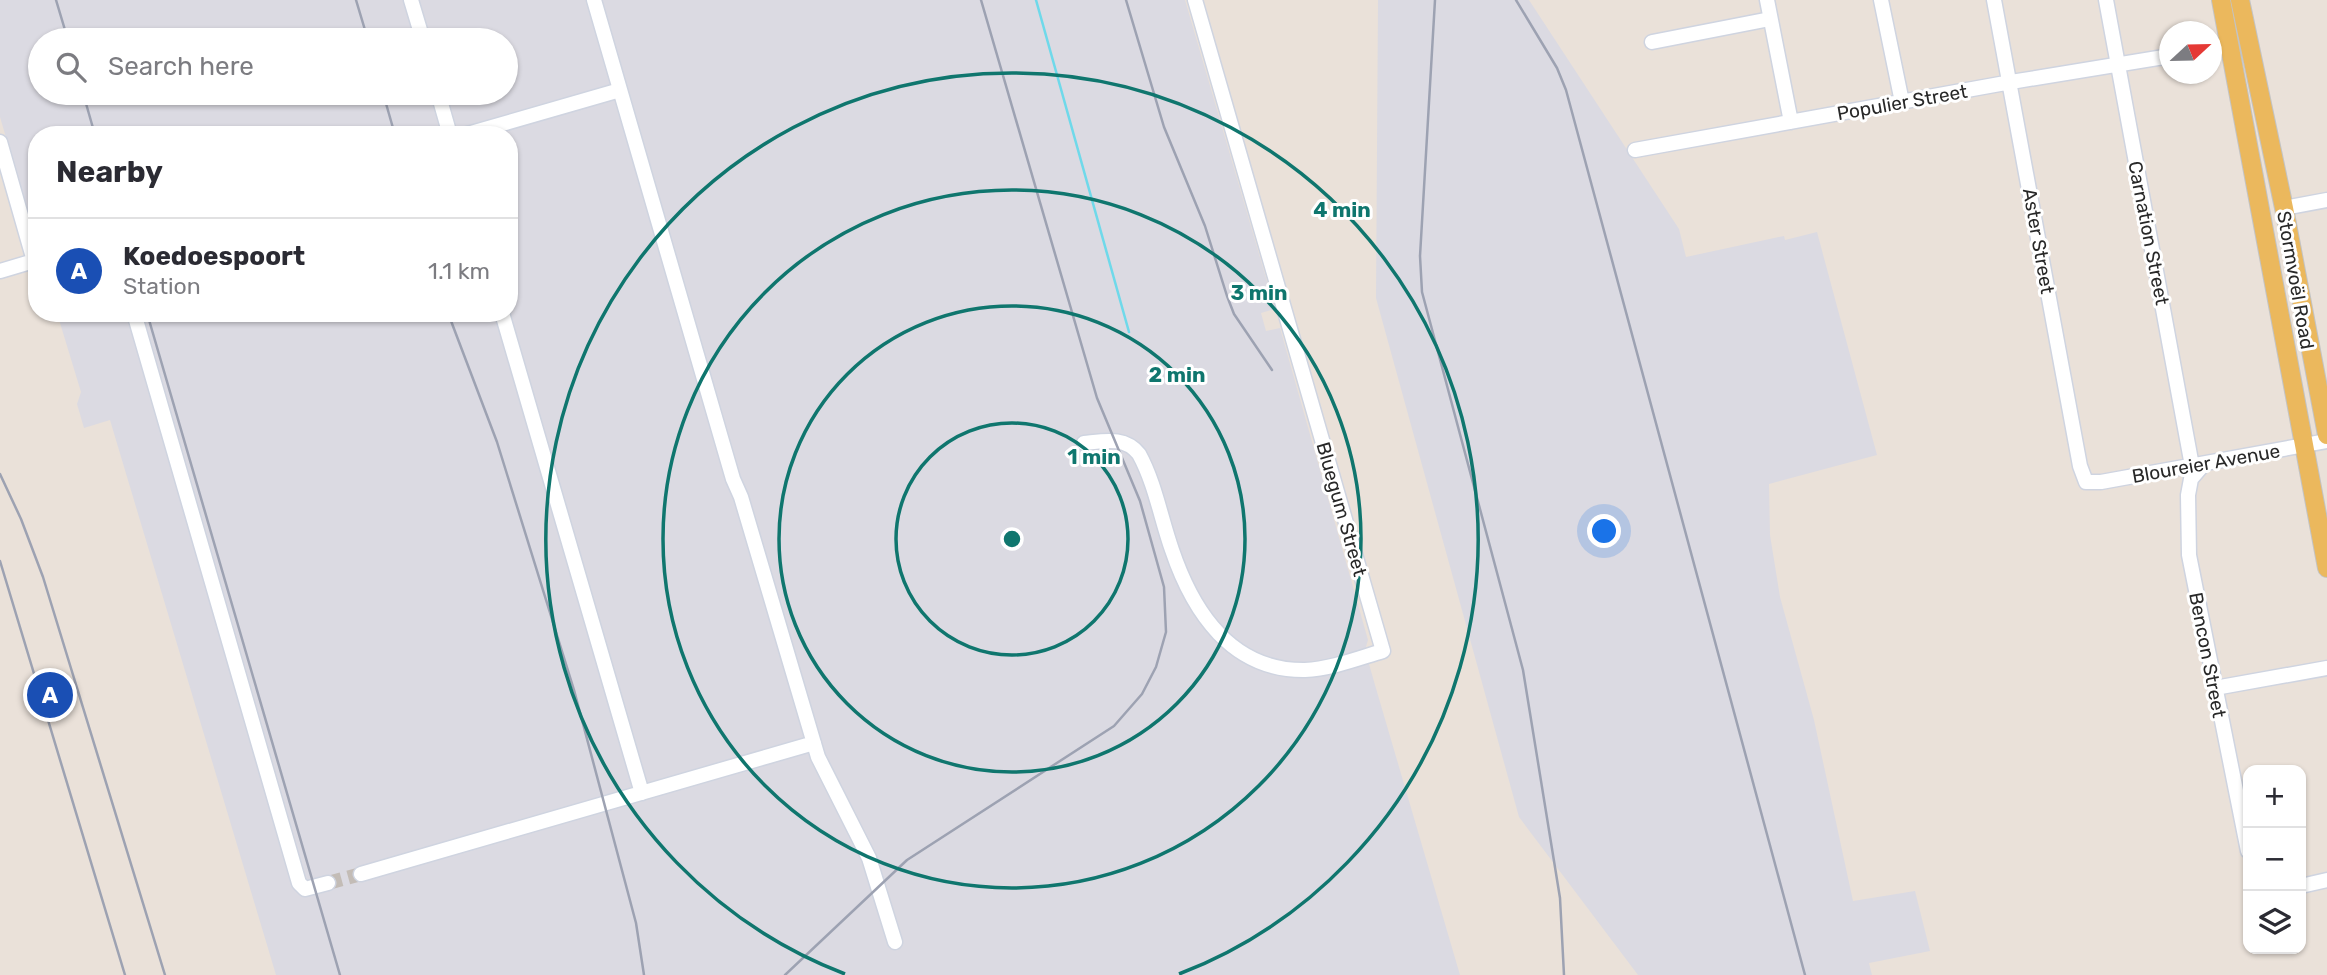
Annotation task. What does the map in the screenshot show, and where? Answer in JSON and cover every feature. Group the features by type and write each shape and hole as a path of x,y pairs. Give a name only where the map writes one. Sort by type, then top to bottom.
{"main road":[{"name":"Stormvoël Road","path":"2221,0 2221,21"},
{"name":"Stormvoël Road","path":"2240,0 2284,208 2327,435"},
{"name":"Stormvoël Road","path":"2222,54 2263,213 2327,568"}],"street":[{"path":"411,0 419,28"},
{"path":"594,0 733,479 741,497 814,743 823,768 869,858 895,942"},
{"name":"Bluegum Street","path":"1084,443 1116,441 1135,449 1144,463 1186,586 1207,621 1233,647 1259,660 1305,670 1383,651 1195,0"},
{"path":"1767,0 1791,122"},
{"path":"1881,0 1902,102"},
{"name":"Aster Street","path":"1994,0 2080,466 2086,482"},
{"name":"Carnation Street","path":"2106,0 2198,465"},
{"path":"1651,42 1770,19"},
{"name":"Populier Street","path":"1635,150 2159,58"},
{"path":"495,126 620,90"},
{"path":"441,105 447,126"},
{"path":"0,142 28,237"},
{"path":"2284,208 2327,200"},
{"path":"0,271 28,263"},
{"path":"137,322 299,883 302,888 307,889 328,883"},
{"path":"505,322 642,793"},
{"name":"Bloureier Avenue","path":"2086,482 2101,482 2327,441"},
{"name":"Bencon Street","path":"2198,465 2191,479 2188,495 2189,555 2243,828"},
{"path":"2215,688 2327,668"},
{"path":"361,874 814,743"},
{"path":"2306,885 2327,880"}],"shaded area":[{"path":"0,0 1185,0 1275,309 1261,313 1266,331 1280,328 1368,640 1365,650 1460,975 276,975 110,420 84,428 77,404 81,392 60,322 518,322 518,126 28,126 28,212 0,117"},
{"path":"1378,0 1529,0 1679,229 1686,257 1784,236 1785,240 1817,232 1877,455 1769,484 1770,535 1780,597 1814,720 1853,901 1915,891 1930,951 1869,963 1872,975 1638,975 1519,817 1376,298"}],"waterway":[{"path":"1036,0 1129,332"}],"tunnel":[{"path":"328,883 361,874"}],"railway":[{"path":"56,0 64,28"},
{"path":"356,0 364,28"},
{"path":"785,975 907,860 1114,726 1142,694 1156,667 1166,632 1164,587 1140,501 1097,398 981,0"},
{"path":"1126,0 1164,127 1205,226 1234,314 1272,370"},
{"path":"1435,0 1420,256 1422,292 1523,670 1560,898 1564,975"},
{"path":"1516,0 1557,68 1566,90 1805,975"},
{"path":"86,105 92,126"},
{"path":"386,105 392,126"},
{"path":"150,322 340,975"},
{"path":"451,322 497,442 574,690 636,923 644,975"},
{"path":"0,474 43,577 165,975"},
{"path":"0,561 125,975"}],"place":[{"name":"Koedoespoort","path":"50,695"}]}
